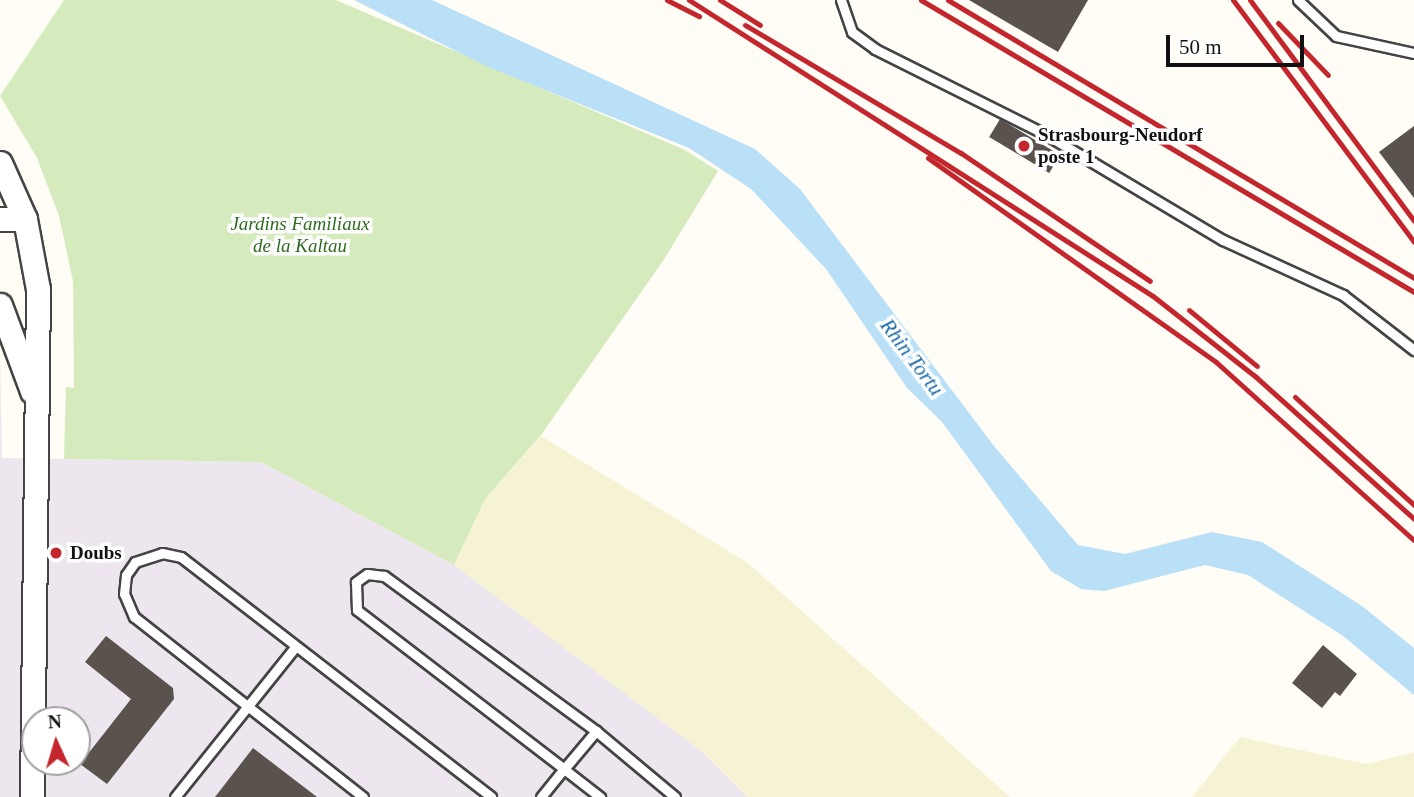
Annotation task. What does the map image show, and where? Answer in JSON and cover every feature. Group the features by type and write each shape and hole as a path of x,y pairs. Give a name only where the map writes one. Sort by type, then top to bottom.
{"street":[{"path":"0,163 25,219 38,289 39,413 32,797"},
{"path":"0,219 25,219"},
{"path":"0,306 39,413"}],"lane":[{"path":"841,0 852,32 874,49 1045,134 1223,240 1343,295 1414,349"},
{"path":"1298,0 1336,36 1414,53"},
{"path":"363,797 134,617 124,594 126,575 135,562 162,553 181,557 491,797"},
{"path":"600,797 358,610 356,582 367,574 384,576 596,731 675,797"},
{"path":"175,797 296,646"},
{"path":"541,797 596,731"}],"shaded area":[{"path":"0,354 2,458 261,462 454,565 703,752 748,797 0,797"},
{"path":"541,436 748,563 1010,797 748,797 703,752 454,565 485,499"},
{"path":"1240,737 1366,764 1414,752 1414,797 1192,797"}],"green space":[{"name":"Jardins Familiaux de la Kaltau","path":"64,0 336,0 685,150 718,171 663,261 541,435 485,499 454,565 261,462 64,459 66,387 74,388 73,281 59,216 37,158 0,96"}],"water":[{"name":"Rhin Tortu","path":"354,0 432,0 755,149 800,189 994,446 1078,545 1125,554 1212,532 1262,542 1362,606 1414,648 1414,695 1343,636 1248,575 1205,565 1104,591 1081,589 1051,571 942,422 907,388 826,269 751,189 689,148 488,67"}],"building":[{"path":"969,0 1088,0 1058,52"},
{"name":"Strasbourg-Neudorf poste 1","path":"1000,119 1060,155 1049,173 989,137"},
{"path":"1414,126 1414,198 1379,152"},
{"path":"106,636 173,688 174,699 107,784 91,772 91,750 131,699 85,662"},
{"path":"1323,645 1357,674 1340,696 1335,692 1322,708 1292,683"},
{"path":"253,748 317,797 215,797"}],"railway":[{"path":"667,0 699,16"},
{"path":"689,0 1153,296 1256,377 1414,519"},
{"path":"720,0 760,25"},
{"path":"921,0 1414,292"},
{"path":"948,0 1414,278"},
{"path":"1233,0 1414,242"},
{"path":"1250,0 1414,221"},
{"path":"1278,23 1328,75"},
{"path":"745,25 961,153 1150,281"},
{"path":"928,158 1216,362 1414,540"},
{"path":"1189,310 1257,366"},
{"path":"1295,397 1414,505"}],"place":[{"name":"Strasbourg-Neudorf poste 1","path":"1024,146"},
{"name":"Doubs","path":"56,553"}]}
